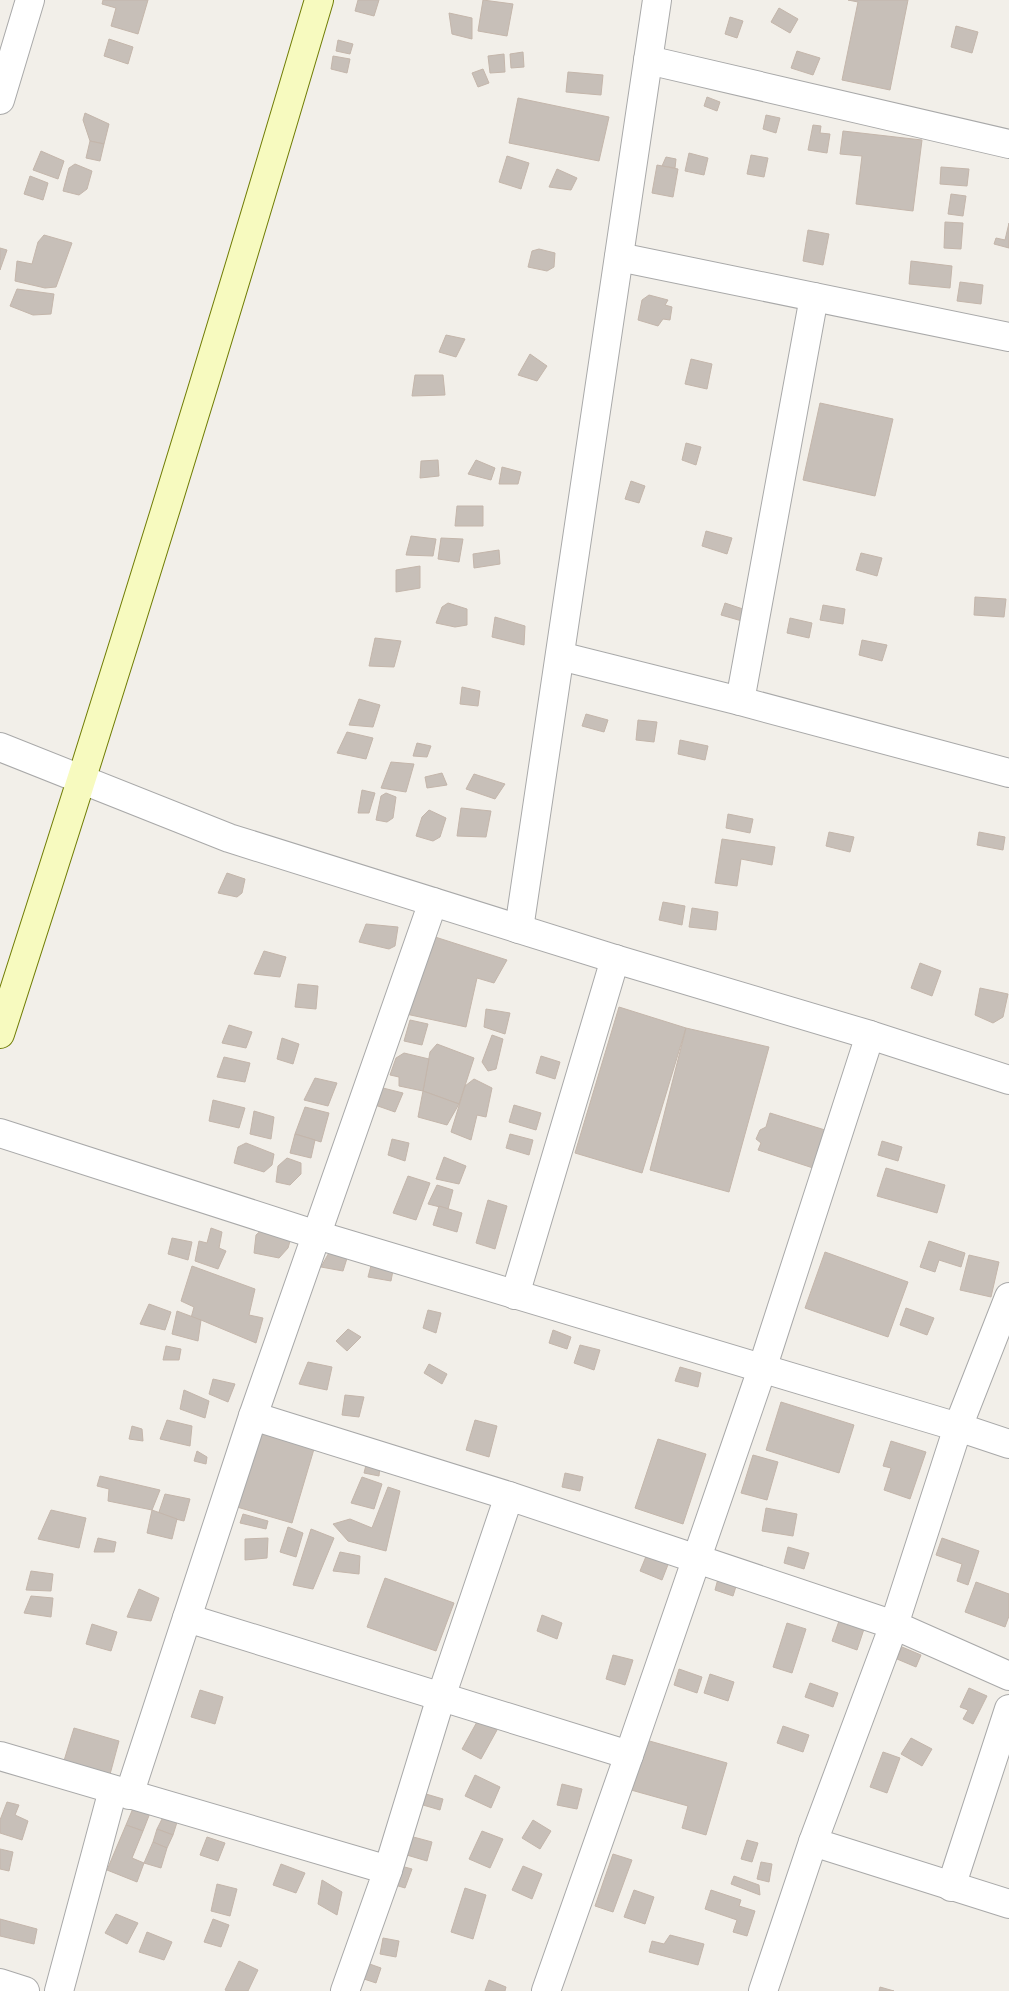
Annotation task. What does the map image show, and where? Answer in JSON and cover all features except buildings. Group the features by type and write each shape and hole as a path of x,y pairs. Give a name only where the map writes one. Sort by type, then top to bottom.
{"street":[{"path":"0,100 30,0"},
{"path":"0,1034 82,780 251,232 319,0"},
{"path":"519,929 657,0"},
{"path":"648,60 1009,144"},
{"path":"619,257 1009,337"},
{"path":"740,700 814,297"},
{"path":"560,656 740,700 1009,772"},
{"path":"0,747 229,838 615,959 870,1035 1009,1080"},
{"path":"59,1991 121,1792 187,1618 253,1416 433,902"},
{"path":"515,1295 615,959"},
{"path":"546,1991 762,1369 870,1035"},
{"path":"0,1132 317,1235 958,1427 1009,1444"},
{"path":"763,1991 813,1842 894,1625 958,1427 1009,1297"},
{"path":"253,1416 509,1496 894,1625 1009,1676"},
{"path":"345,1991 388,1870 441,1698 509,1496"},
{"path":"187,1618 629,1755"},
{"path":"951,1887 1009,1709"},
{"path":"0,1756 388,1870"},
{"path":"813,1842 1009,1904"},
{"path":"0,1983 25,1991"}]}
